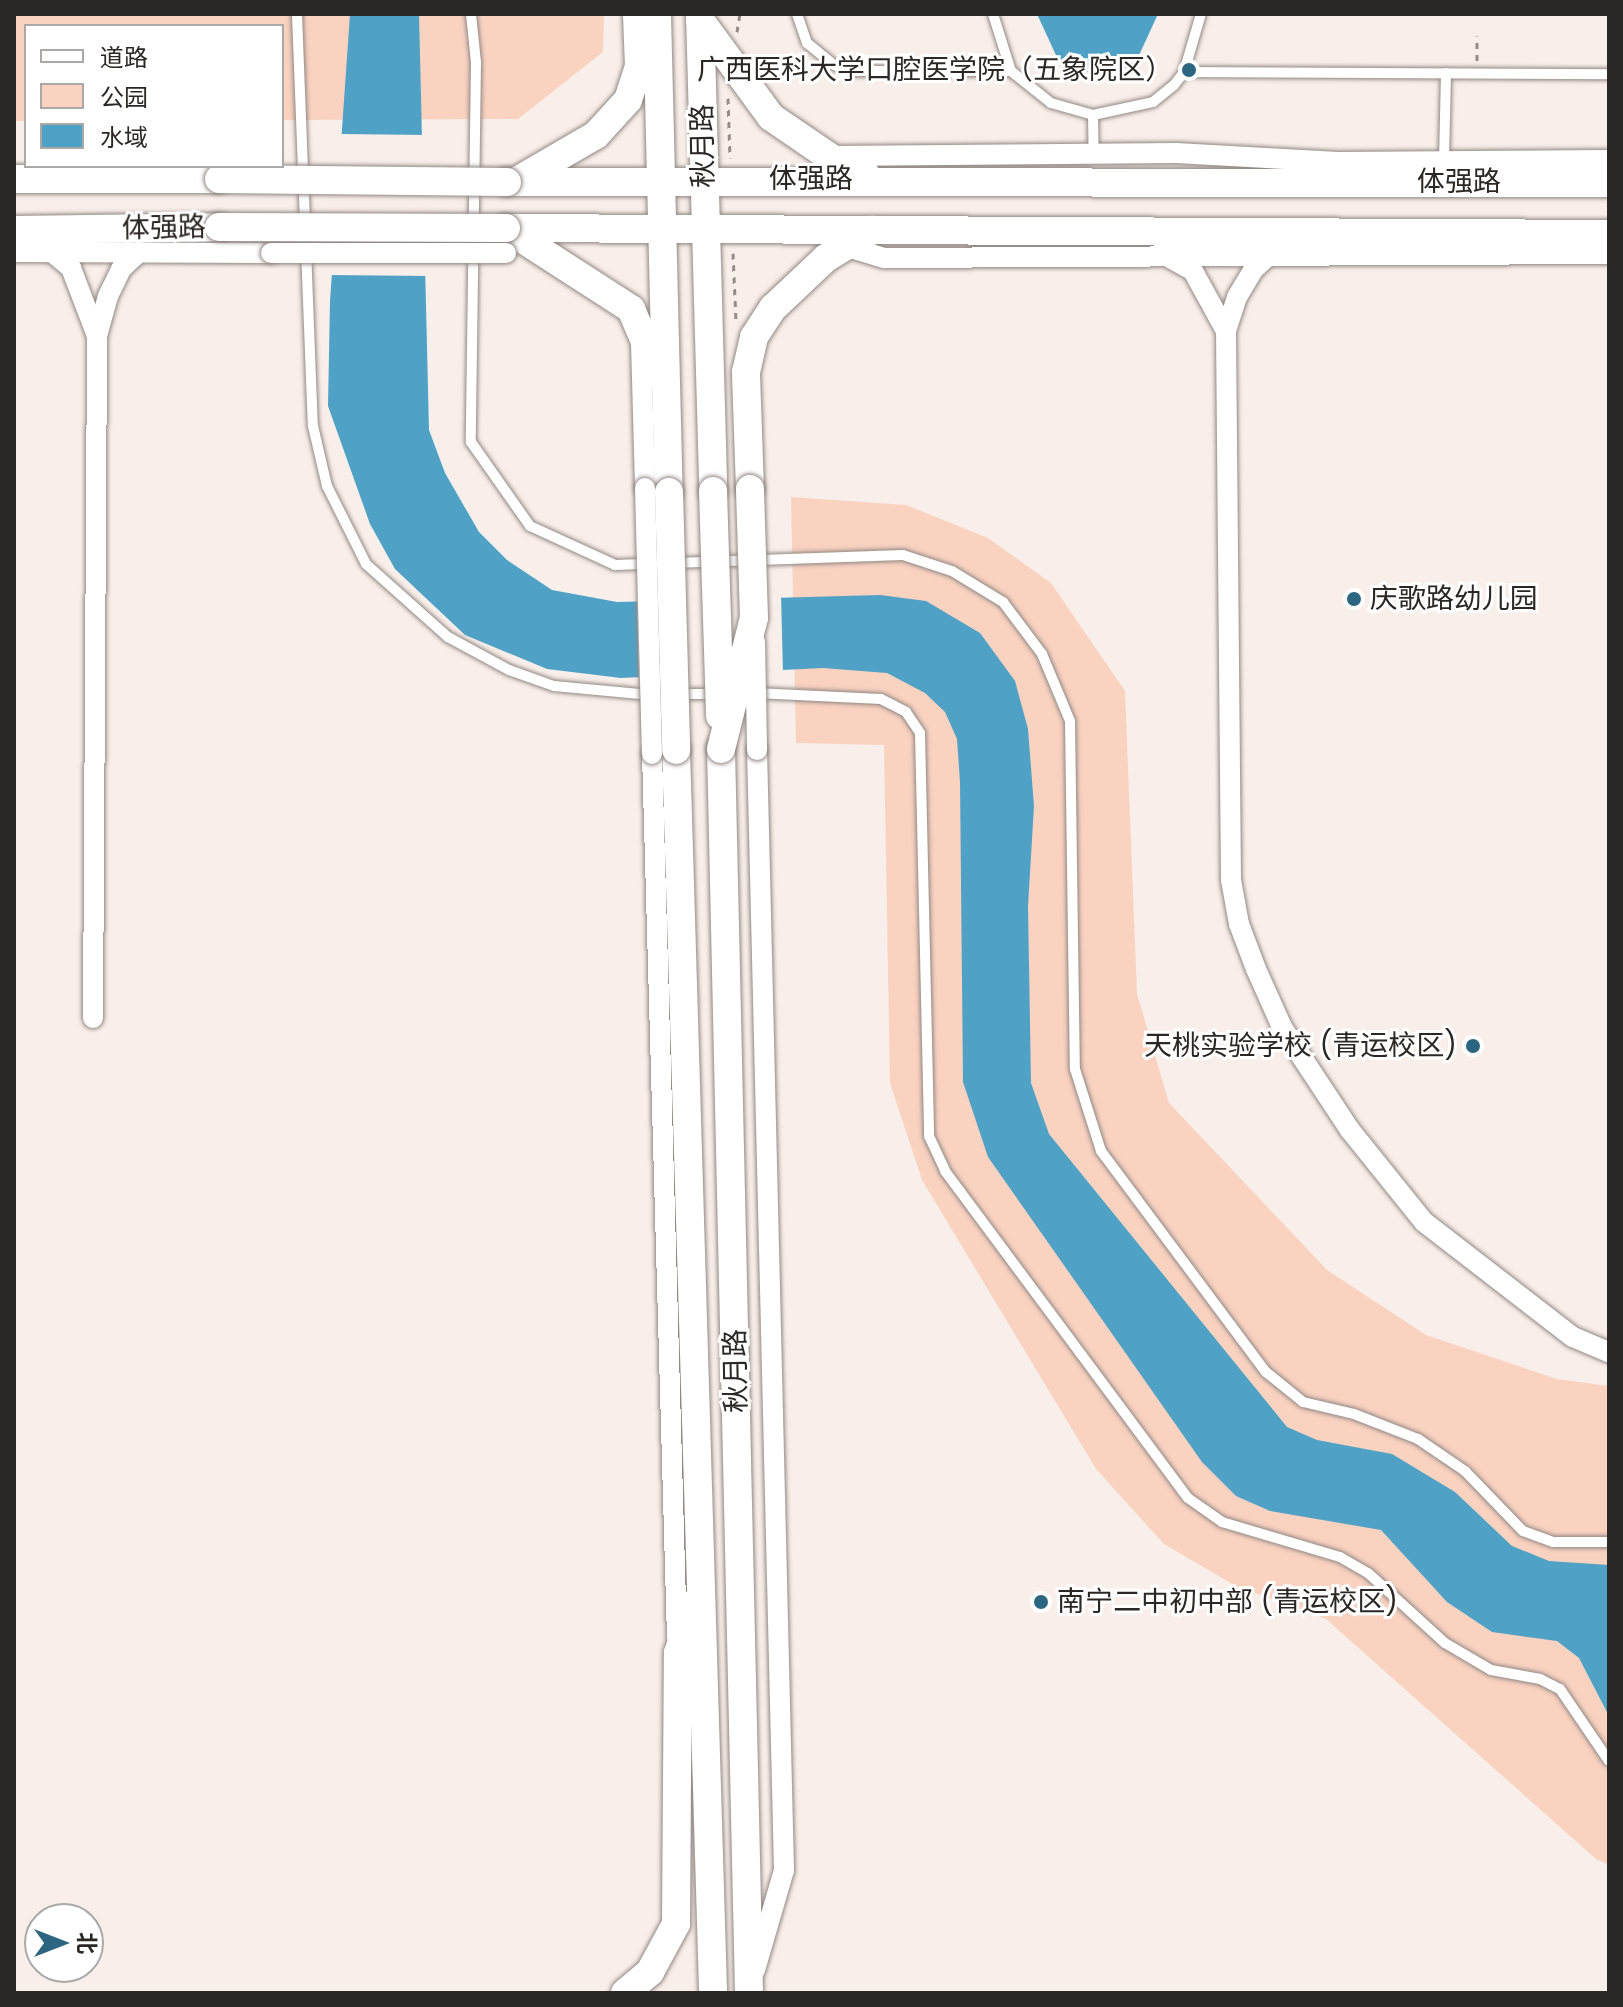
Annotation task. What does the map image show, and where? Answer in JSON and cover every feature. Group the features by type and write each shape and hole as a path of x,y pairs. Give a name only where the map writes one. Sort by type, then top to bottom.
{"main road":[{"path":"511,182 596,135 628,100 639,67 637,14"},
{"name":"秋月路","path":"657,14 667,398 657,490 664,752 700,1584 713,1993"},
{"path":"700,17 771,117 826,156 878,180"},
{"name":"秋月路","path":"700,17 721,749 749,1991"},
{"name":"体强路","path":"14,179 1609,183"},
{"name":"体强路","path":"14,230 219,227 506,241 662,229 1609,234"},
{"path":"721,749 754,618 746,372 754,337 773,308 844,246 872,230"},
{"path":"506,241 547,253 631,309 667,398"},
{"path":"625,1993 650,1972 676,1924 678,1653 700,1584"}],"street":[{"path":"826,156 1094,154 1444,161 1609,160"},
{"path":"788,229 884,258 1609,254"},
{"path":"14,252 271,253 506,241"},
{"path":"52,252 71,268 97,336"},
{"path":"93,1018 97,336 108,296 121,269 139,252"},
{"path":"1268,256 1253,270 1237,297 1226,331 1231,880 1239,924 1282,1027 1350,1130 1424,1222 1573,1337 1609,1352"},
{"path":"1170,258 1193,271 1226,331"},
{"path":"640,327 657,490"},
{"path":"749,1991 784,1870 754,618"},
{"path":"664,752 678,1653"}],"lane":[{"path":"297,14 313,426 327,486 366,564 461,647 554,686 636,695 798,693 867,698 906,712 920,733 925,1104 929,1136 945,1171 1188,1498 1222,1522 1340,1557 1368,1573 1457,1650 1491,1670 1540,1679 1560,1689 1609,1761"},
{"path":"471,14 476,62 471,442 530,526 615,565 903,555 952,571 1003,602 1042,654 1070,721 1075,1069 1101,1151 1266,1372 1303,1402 1354,1414 1418,1439 1465,1471 1523,1531 1553,1542 1609,1542"},
{"path":"797,14 807,43 834,65 853,71 1011,71"},
{"path":"993,14 1011,71 1051,103 1093,115 1153,102 1184,72 1201,14"},
{"path":"1184,72 1609,74"},
{"path":"1444,161 1446,73"},
{"path":"1093,115 1094,154"}],"path":[{"path":"1477,36 1477,73"}],"green space":[{"path":"14,14 604,14 603,52 518,119 284,120 284,24 24,24 24,121 14,121"},
{"path":"791,497 906,505 988,538 1051,583 1125,691 1137,994 1169,1103 1327,1270 1426,1335 1557,1379 1609,1386 1609,1865 1596,1859 1326,1619 1234,1585 1164,1544 1096,1469 922,1180 890,1083 884,745 796,743"}],"water":[{"path":"350,14 419,14 429,430 445,473 479,532 507,560 552,590 617,602 880,595 926,601 980,633 1015,681 1028,729 1034,806 1028,906 1031,1083 1049,1134 1287,1427 1317,1440 1392,1454 1455,1492 1512,1546 1549,1561 1609,1565 1609,1716 1579,1658 1557,1641 1492,1632 1447,1602 1381,1530 1270,1511 1236,1496 1202,1462 988,1157 963,1082 957,739 945,712 925,693 887,673 823,668 621,678 547,669 465,635 395,569 370,524 328,406 330,301"},
{"path":"1037,14 1158,14 1134,66 1097,74 1061,66"}],"pier":[{"path":"339,134 428,135 430,276 328,275"},
{"path":"781,594 783,674 639,681 637,598"}],"place":[{"name":"广西医科大学口腔医学院（五象院区）","path":"1189,70"},
{"name":"庆歌路幼儿园","path":"1354,599"},
{"name":"天桃实验学校 (青运校区)","path":"1473,1046"},
{"name":"南宁二中初中部 (青运校区)","path":"1041,1602"}]}
